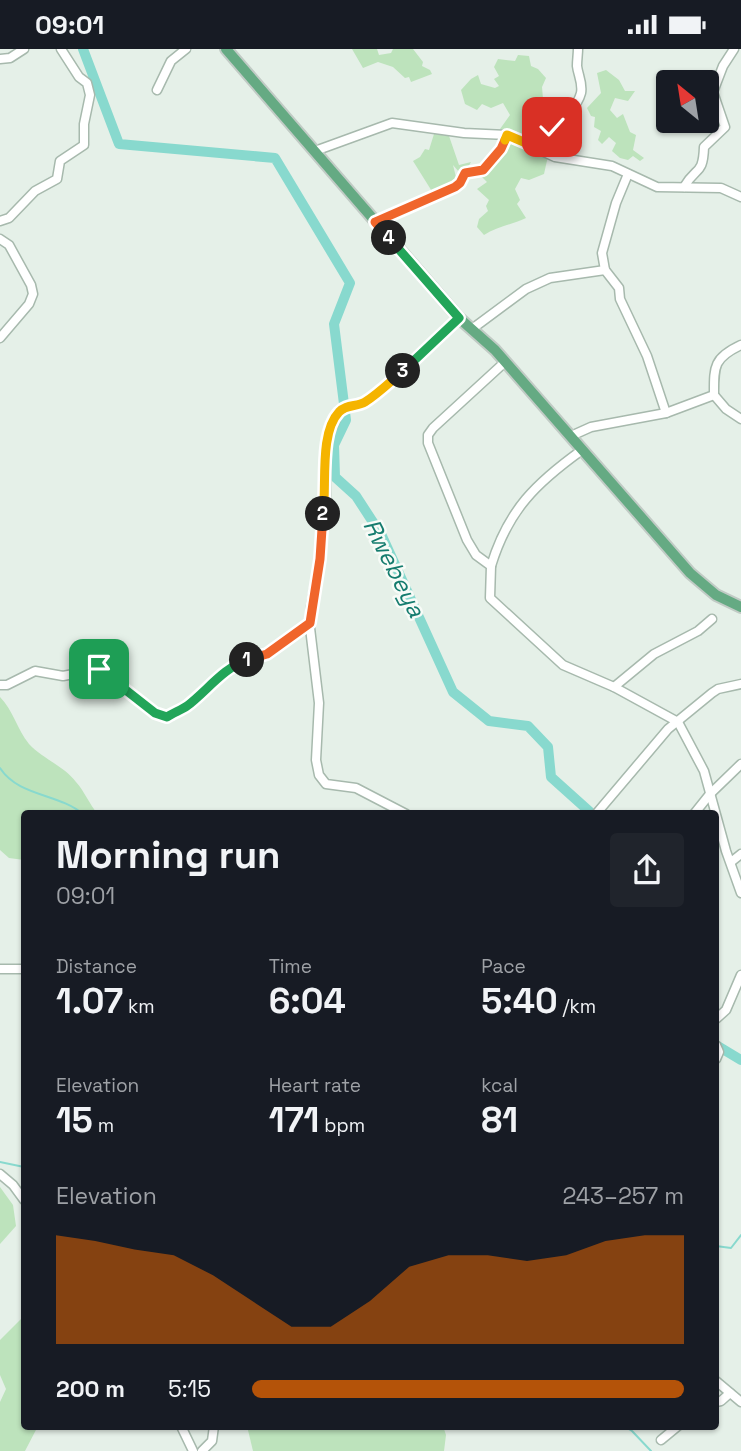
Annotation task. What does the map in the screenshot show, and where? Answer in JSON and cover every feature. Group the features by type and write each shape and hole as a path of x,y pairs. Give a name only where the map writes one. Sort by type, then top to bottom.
{"main road":[{"path":"226,49 459,318 506,362 690,573 716,595 741,607"}],"street":[{"path":"0,59 10,58 24,49"},
{"path":"0,221 9,218 35,191 57,179 60,161 84,145 84,124 90,95 87,83 79,77 61,49"},
{"path":"157,90 171,61 186,49"},
{"path":"533,146 563,119 578,100 581,82 577,65 578,49"},
{"path":"684,187 700,170 705,160 704,147 724,127 713,92 723,66 734,49"},
{"path":"315,151 392,123 454,132 507,135 555,157 612,166 657,187 721,188 741,197"},
{"path":"375,222 455,187 465,173 483,170 501,149 507,135"},
{"path":"628,174 616,203 602,253 605,269 620,288 620,299 648,356 666,413"},
{"path":"0,239 9,245 31,285 33,294 29,304 0,338"},
{"path":"472,329 526,289 550,278 605,269"},
{"path":"398,810 356,788 326,784 318,775 318,703 310,623 326,495 326,441 339,412 349,406 362,404 372,397 459,318"},
{"path":"741,345 725,353 714,367 714,395 726,409 741,419"},
{"path":"491,566 476,555 463,532 428,443 428,435 506,362"},
{"path":"570,436 591,428 666,413 714,395"},
{"path":"582,450 547,475 527,495 498,541 491,566 490,597 563,665 614,687 678,722 700,761 715,810"},
{"path":"614,687 653,654 698,631 712,619"},
{"path":"0,685 6,685 35,671 63,676 99,669 155,713 167,717 186,707 207,687 240,663 267,654 310,623"},
{"path":"599,810 668,729 718,689 741,684"},
{"path":"697,810 741,764"},
{"path":"719,823 741,893"},
{"path":"731,862 741,854"},
{"path":"0,969 21,969"},
{"path":"719,1016 726,1010 741,975"},
{"path":"0,1174 21,1196"},
{"path":"719,1383 741,1402"},
{"path":"719,1402 730,1392"},
{"path":"183,1430 193,1451"},
{"path":"202,1451 211,1443 213,1430"},
{"path":"661,1440 673,1430"},
{"path":"211,1443 219,1451"}],"green space":[{"path":"352,49 377,49 379,55 391,53 393,49 413,49 423,62 422,66 432,74 411,82 409,77 405,78 393,67 378,62 363,68"},
{"path":"518,55 529,56 531,66 546,78 542,87 543,99 536,109 539,123 534,124 528,118 523,124 527,128 520,136 500,129 510,115 503,103 491,108 482,104 477,110 465,104 461,90 478,75 481,84 495,88 499,86 494,79 499,76 494,67 498,59 515,61"},
{"path":"606,70 619,80 625,91 635,91 628,101 615,98 610,110 617,118 623,114 630,132 636,135 633,150 644,158 640,161 633,156 628,160 620,158 612,151 616,143 609,137 602,144 598,140 601,131 594,127 595,117 591,116 587,108 601,93 597,73"},
{"path":"434,134 449,136 459,165 471,162 467,169 459,172 453,165 457,181 433,193 413,161 420,157 425,149 429,150"},
{"path":"507,140 548,156 544,174 529,180 521,178 515,189 520,200 517,204 526,218 484,235 477,227 479,219 488,211 486,206 489,200 477,189 487,182 481,176"},
{"path":"0,697 29,744 71,776 95,810 21,810 21,860 9,858 0,850"},
{"path":"0,1187 13,1205 16,1226 0,1244"},
{"path":"21,1319 21,1430 36,1430 25,1451 0,1451 0,1402 6,1389 0,1375 0,1340"},
{"path":"248,1430 444,1430 446,1435 444,1451 253,1451"}],"waterway":[{"name":"Rwebeya","path":"83,49 119,144 275,158 350,283 334,324 346,420 334,445 335,477 356,496 382,536 453,692 489,721 528,726 548,747 551,777 588,810"},
{"path":"0,768 8,777 28,790 77,810"},
{"name":"Rwebeya","path":"719,1047 741,1060"},
{"path":"0,1162 21,1166"},
{"path":"719,1246 731,1248 741,1235"},
{"path":"630,1430 651,1451"}],"route":[{"path":"99,669 155,713 167,717 186,707 207,687 240,663 267,654 310,623 326,495 326,441 339,412 349,406 362,404 372,397 459,318 375,222 455,187 465,173 480,172 501,149 507,135 533,146 552,127"}]}
